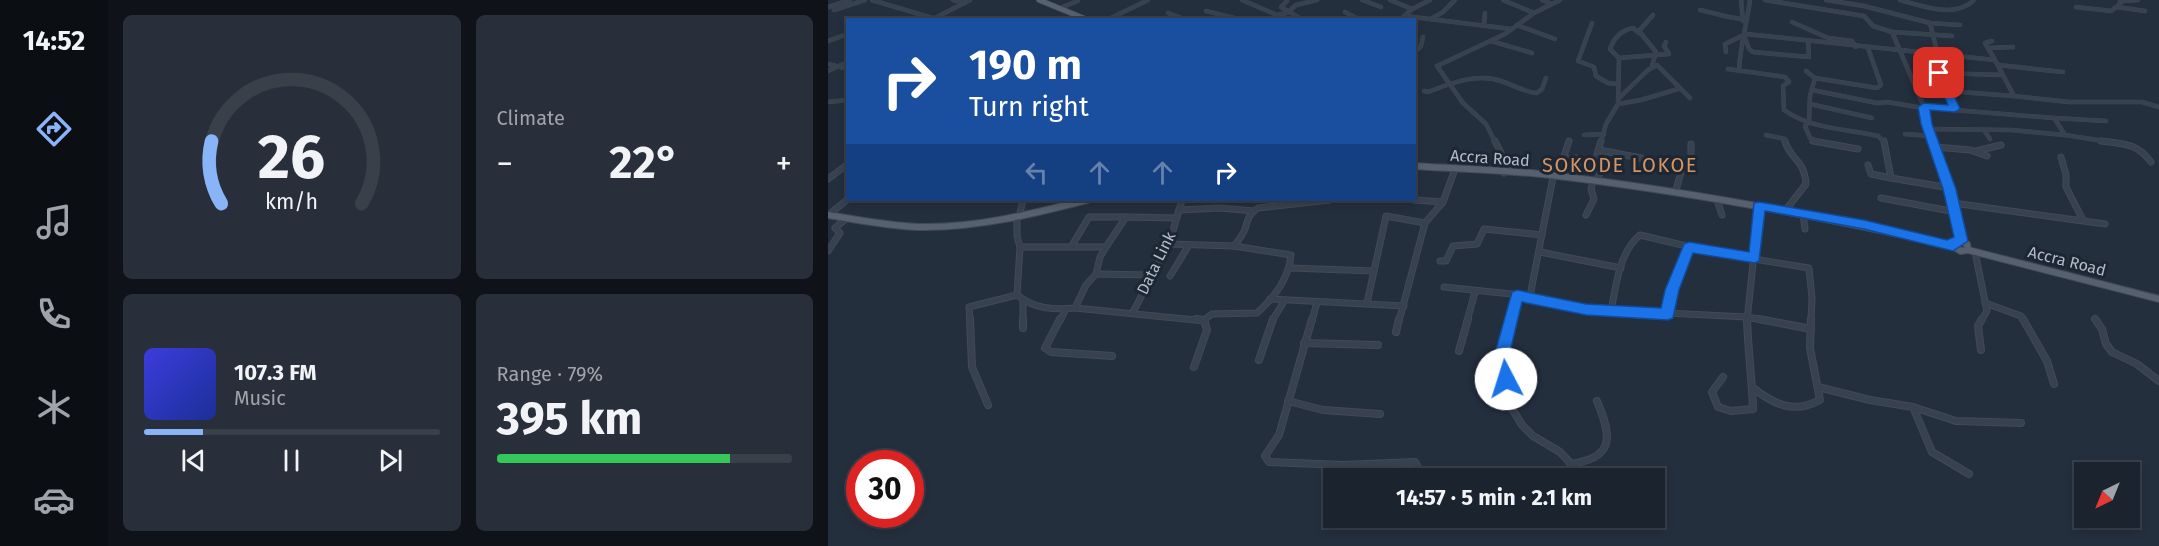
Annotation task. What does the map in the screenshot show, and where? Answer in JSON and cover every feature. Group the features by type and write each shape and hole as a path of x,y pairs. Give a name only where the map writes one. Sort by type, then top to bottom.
{"main road":[{"path":"1039,0 1083,18"},
{"name":"Accra Road","path":"1416,164 1505,171"},
{"name":"Accra Road","path":"1416,164 1596,179 1864,220 1953,244 1961,250 1968,247 2159,299"},
{"name":"Accra Road","path":"1554,174 1576,174 1864,225 1968,247 2159,294"},
{"path":"829,212 923,224 981,221 1019,215 1072,201"},
{"path":"829,212 847,218 894,225 937,227 980,224 1082,201"}],"street":[{"path":"828,8 850,0"},
{"path":"834,10 865,0"},
{"path":"872,0 930,18"},
{"path":"953,0 965,3"},
{"path":"935,18 970,0"},
{"path":"1110,18 1140,1 1148,0"},
{"path":"1242,0 1275,14 1289,12 1294,6 1317,0"},
{"path":"1362,0 1381,7"},
{"path":"1390,0 1412,9"},
{"path":"1402,18 1412,9 1430,0"},
{"path":"1430,20 1443,12 1455,0"},
{"path":"1503,0 1534,13"},
{"path":"1542,0 1552,4"},
{"path":"1505,171 1503,157 1486,124 1462,103 1437,66 1491,40 1560,0"},
{"path":"1741,0 1746,28"},
{"path":"1739,70 1740,46 1745,36 1750,0"},
{"path":"1765,0 1841,14 1848,12 1867,17 1873,26 1892,32 1952,36"},
{"path":"1823,10 1825,0 1864,6 1930,23 1960,25"},
{"path":"1864,6 1866,0"},
{"path":"1900,0 1944,13 1963,9 1974,0"},
{"path":"2076,8 2111,11 2123,0 2138,0"},
{"path":"1060,8 1078,1"},
{"path":"1287,1 1281,6 1300,18"},
{"path":"1848,12 1852,4"},
{"path":"2119,4 2145,11"},
{"path":"1700,10 1718,13 1722,17 1743,19"},
{"path":"1206,11 1234,18"},
{"path":"1345,12 1356,18"},
{"path":"1918,19 1920,12"},
{"path":"1168,13 1182,18"},
{"path":"1484,24 1485,13"},
{"path":"1639,33 1653,15"},
{"path":"1405,16 1511,29"},
{"path":"1792,22 1828,38 1852,41 1856,47"},
{"path":"1592,23 1578,61 1594,67 1596,75 1604,81 1617,84"},
{"path":"1930,23 1938,55"},
{"path":"1517,26 1556,39"},
{"path":"1586,215 1594,199 1591,189 1600,168 1596,158 1606,124 1619,98 1617,84 1619,58 1610,49 1614,39 1631,27 1639,33 1656,55"},
{"path":"1892,32 1924,107 1931,136 1985,303 1987,311 1978,327 1981,350"},
{"path":"828,41 846,35"},
{"path":"1745,36 1749,49 1754,52 1809,57 1808,41"},
{"path":"1726,52 1725,44 1745,36 1930,54 2063,72"},
{"path":"1416,52 1423,37"},
{"path":"1491,40 1532,53"},
{"path":"1992,41 1985,43 2014,96"},
{"path":"1619,58 1669,54 1664,46 1666,42"},
{"path":"1989,48 2013,47"},
{"path":"1806,71 1815,78 1877,88 1881,86 1868,48"},
{"path":"2003,49 2009,55"},
{"path":"1930,54 1955,109"},
{"path":"1619,98 1653,66 1656,55"},
{"path":"828,71 846,63"},
{"path":"828,64 846,69"},
{"path":"1653,66 1658,65 1664,68 1678,89 1690,98"},
{"path":"1728,69 1785,77 1789,82 1783,86 1784,110 1797,119 1881,138 1886,145 1891,177"},
{"path":"1939,73 2002,75"},
{"path":"1424,91 1428,92 1449,83 1493,79 1518,86 1530,93 1537,93 1541,90 1546,78"},
{"path":"1815,78 1809,122 1805,127 1814,141 1858,149"},
{"path":"1618,104 1653,98 1661,92 1678,89"},
{"path":"1812,90 1872,103 1887,102 2106,121"},
{"path":"1947,91 2069,102 2135,102 2159,107"},
{"path":"828,102 846,100"},
{"path":"1810,104 1872,118"},
{"path":"2054,118 2065,135"},
{"path":"1929,129 2065,135 2142,150 2151,162"},
{"path":"1984,130 1990,139"},
{"path":"1584,135 1604,134"},
{"path":"1905,134 1931,136"},
{"path":"1766,135 1785,139 1788,152 1796,156 1804,165 1806,184 1788,207"},
{"path":"1569,141 1564,156 1567,159 1576,158 1579,167 1576,174"},
{"path":"1676,190 1683,165 1691,156 1691,144"},
{"path":"1975,151 2001,145"},
{"path":"1935,147 1975,151 1987,156"},
{"path":"1599,150 1641,158"},
{"path":"2061,157 2066,175 2066,187 2084,221"},
{"path":"1868,165 1871,174 1950,189"},
{"path":"828,179 846,166"},
{"path":"1396,332 1425,223 1443,202 1455,169"},
{"path":"1530,296 1554,174"},
{"path":"1881,198 1956,212"},
{"path":"829,212 846,200"},
{"path":"1416,200 1443,202"},
{"path":"1717,200 1722,215"},
{"path":"1023,201 1017,236 1020,247 1017,295 1023,302 1052,309 1075,308 1133,312"},
{"name":"Data Link","path":"1182,201 1169,244 1133,312 1135,315 1204,320 1212,314 1257,313 1270,299"},
{"path":"1234,246 1245,230 1244,223 1248,215 1264,206 1325,201"},
{"path":"1953,203 2105,224"},
{"path":"1723,376 1712,392 1718,407 1731,411 1753,409 1753,388 1748,362 1747,317 1759,206"},
{"path":"1179,210 1220,208 1255,211"},
{"path":"1803,214 1805,229"},
{"path":"1367,303 1386,216 1425,223"},
{"path":"1075,308 1086,285 1096,273 1100,257 1126,217"},
{"path":"828,251 839,237 840,233 835,228 847,218"},
{"path":"1071,247 1089,218 1176,218"},
{"path":"1440,261 1446,261 1453,246 1477,244 1484,229 1542,235"},
{"path":"1611,311 1621,268 1637,236 1810,269 1811,357 1820,400 1805,408 1779,406 1753,388"},
{"path":"1169,244 1234,246 1287,252 1291,255 1290,268 1270,299 1404,306"},
{"path":"1170,276 1189,245"},
{"path":"1020,247 1106,247"},
{"path":"1668,314 1672,290 1689,247"},
{"path":"1540,252 1621,268"},
{"path":"1290,268 1374,271"},
{"path":"1096,273 1152,275"},
{"path":"1443,287 1530,296 1586,309 1747,317 1811,329"},
{"path":"1459,351 1475,292"},
{"path":"988,405 972,367 969,307 982,301 993,301 1017,295"},
{"path":"1517,295 1501,360 1506,379 1507,400 1528,431 1560,452 1576,468"},
{"path":"1259,360 1271,322 1285,300"},
{"path":"1023,302 1023,328"},
{"path":"1317,302 1279,435 1265,456 1269,462 1342,465 1414,462 1418,468"},
{"path":"1985,303 2021,316 2047,361 2054,384"},
{"path":"1066,309 1047,340 1045,348 1051,352 1112,356"},
{"path":"2095,319 2104,329 2106,343 2116,356 2136,363 2147,374 2159,381"},
{"path":"1194,367 1207,330 1204,320"},
{"path":"1304,342 1378,345"},
{"path":"1818,387 1870,400 1913,407 1956,421 2021,423"},
{"path":"1288,401 1323,410 1380,414"},
{"path":"1570,464 1586,463 1600,456 1607,443 1608,425 1597,401"},
{"path":"1913,407 1932,452 1969,474"}],"district":[{"name":"SOKODE LOKOE","path":"1620,165"}],"route":[{"path":"1506,379 1501,360 1517,295 1586,309 1668,314 1672,290 1689,247 1755,258 1759,206 1908,234 1953,246 1953,242 1962,241 1950,189 1927,124 1924,107 1955,109 1939,73"}]}
